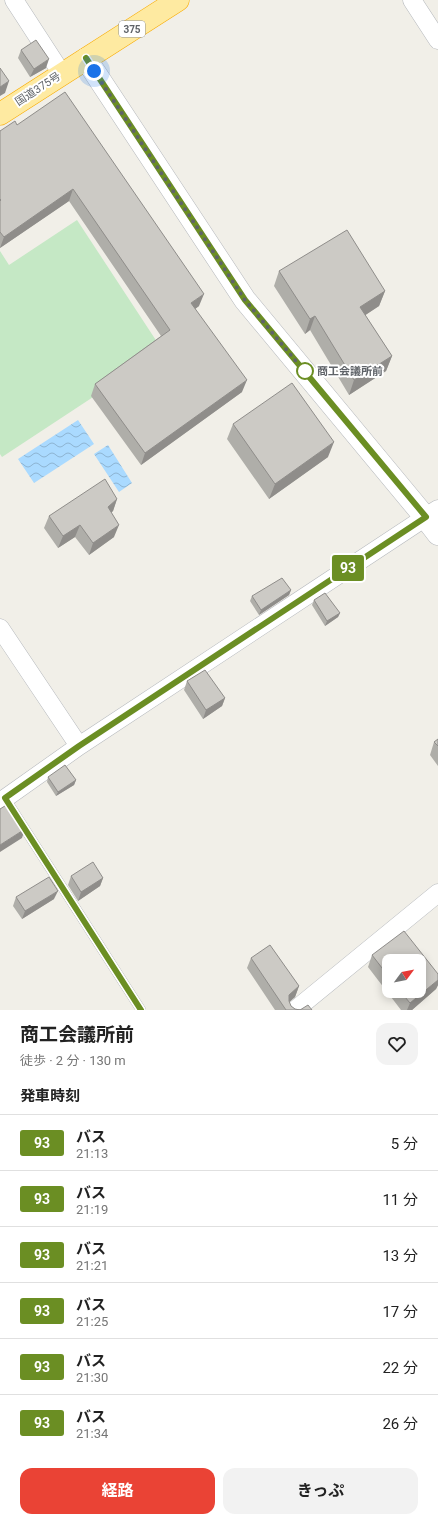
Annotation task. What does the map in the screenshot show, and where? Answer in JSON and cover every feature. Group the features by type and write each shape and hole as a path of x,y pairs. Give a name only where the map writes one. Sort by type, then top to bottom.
{"highway":[{"name":"国道375号","path":"0,114 178,0"}],"street":[{"path":"14,0 62,74"},
{"path":"412,0 438,40"},
{"path":"3,800 79,746 434,520 245,300 86,58"},
{"path":"0,628 79,746"},
{"path":"295,1010 438,893"}],"lane":[{"path":"3,800 141,1010"}],"green space":[{"path":"77,220 163,351 2,457 0,454 0,251 9,265"}],"water":[{"path":"78,420 94,444 34,483 18,459"},
{"path":"108,445 132,483 119,492 94,454"}],"building":[{"path":"36,40 49,59 34,69 21,50"},
{"path":"0,68 9,81 0,87"},
{"path":"65,92 204,294 191,303 247,380 145,453 95,384 170,330 73,189 4,237 0,232 0,131 15,121 17,125"},
{"path":"347,230 385,291 360,307 392,356 354,380 315,316 310,319 279,271"},
{"path":"292,383 334,442 275,484 233,424"},
{"path":"105,479 117,499 108,507 119,525 93,543 80,525 63,536 49,516"},
{"path":"282,578 291,590 261,610 252,596"},
{"path":"325,593 340,613 327,621 314,600"},
{"path":"205,670 225,698 206,710 187,681"},
{"path":"438,739 438,746 434,742"},
{"path":"65,765 76,780 58,792 48,777"},
{"path":"8,804 25,829 0,845 0,809"},
{"path":"93,862 103,878 81,892 71,876"},
{"path":"49,877 58,891 25,911 16,897"},
{"path":"404,931 422,954 382,954 382,968 372,955"},
{"path":"270,945 299,986 289,995 289,1001 291,1006 300,1010 286,1010 251,958"},
{"path":"426,959 438,974 438,980 426,990"},
{"path":"406,998 416,998 410,1003"},
{"path":"308,1005 312,1010 300,1010"}],"bus line":[{"name":"93","path":"86,58 245,300 426,517 79,746 5,798 141,1010"}],"place":[{"name":"商工会議所前","path":"305,371"}],"route":[{"path":"94,71 245,300 305,371"}]}
